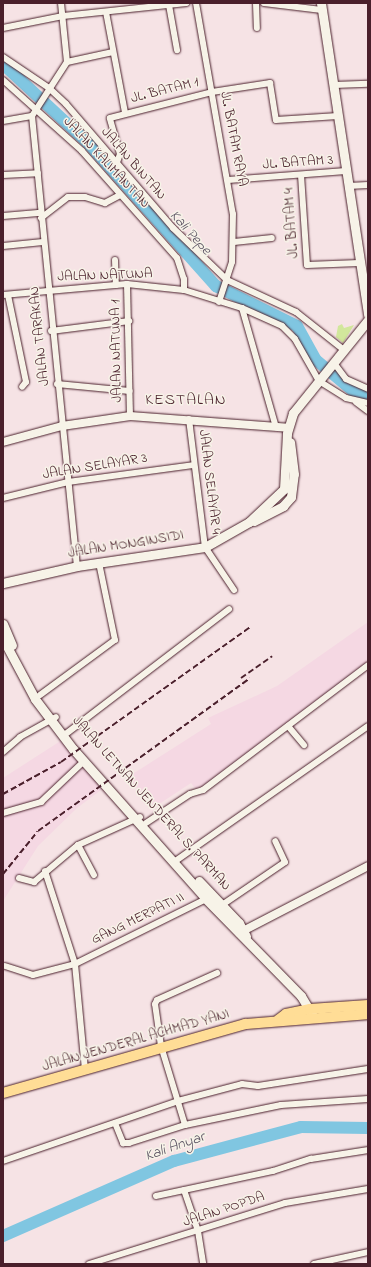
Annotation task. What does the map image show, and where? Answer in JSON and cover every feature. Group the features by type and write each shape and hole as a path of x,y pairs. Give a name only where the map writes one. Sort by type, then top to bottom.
{"main road":[{"path":"322,7 359,263 368,314"},
{"path":"287,431 294,487 285,487 287,431 296,409 334,364 368,320"},
{"name":"JALAN MONGINSIDI","path":"249,522 279,498 285,487"},
{"name":"JALAN MONGINSIDI","path":"3,583 77,566 205,547 249,522 283,506 294,487"},
{"name":"JALAN LETNAN JENDERAL S. PARMAN","path":"3,624 8,650 40,695 53,718 209,897 301,996 315,1020"},
{"name":"JALAN LETNAN JENDERAL S. PARMAN","path":"3,639 8,650 53,718 84,761 141,820"},
{"name":"JALAN LETNAN JENDERAL S. PARMAN","path":"209,897 222,905 243,933"},
{"name":"JALAN JENDERAL ACHMAD YANI","path":"278,1020 286,1014 310,1010 368,1005"},
{"name":"JALAN JENDERAL ACHMAD YANI","path":"3,1093 161,1046 232,1027 278,1020 315,1020 368,1014"}],"street":[{"path":"61,3 67,62 113,52"},
{"path":"3,28 63,16 106,12 150,5 186,3"},
{"name":"JL. BATAM RAYA","path":"196,3 228,180 234,242 226,283 219,300"},
{"path":"256,3 258,28"},
{"path":"264,3 322,7"},
{"path":"169,5 178,50"},
{"path":"106,12 125,113"},
{"name":"JALAN BINTAN","path":"3,57 48,89 116,165 226,283 296,312 344,350"},
{"name":"JALAN TARAKAN","path":"67,62 36,106 32,116 47,291 77,566"},
{"name":"JALAN KALIMANTAN","path":"3,80 36,106 82,150 176,258 182,268 184,290"},
{"name":"JL. BATAM 1","path":"116,165 120,154 108,120 125,113 212,92 270,83 276,120 338,116"},
{"path":"334,85 368,84"},
{"path":"3,121 32,116"},
{"name":"JL. BATAM 3","path":"228,180 346,171"},
{"path":"3,175 38,173"},
{"name":"JL. BATAM 4","path":"301,175 307,265 359,263"},
{"path":"348,186 368,185"},
{"path":"3,216 41,216 68,197 85,196 105,203 120,195"},
{"path":"234,242 272,238"},
{"path":"3,246 43,242"},
{"path":"115,260 116,285"},
{"name":"JALAN NATUNA","path":"6,295 127,284 184,290"},
{"name":"JALAN NATUNA 1","path":"127,284 130,416"},
{"path":"184,290 242,308 288,331 321,380 368,411"},
{"path":"6,295 26,382 22,387"},
{"path":"242,308 276,427"},
{"path":"51,331 129,321"},
{"path":"334,364 352,383 368,388"},
{"path":"57,384 130,391"},
{"path":"356,402 368,403"},
{"path":"3,442 62,426 130,416 276,427 287,431"},
{"name":"JALAN SELAYAR 4","path":"189,420 193,465 205,547"},
{"name":"JALAN SELAYAR 3","path":"3,498 68,482 193,465"},
{"path":"205,547 234,590"},
{"path":"40,695 115,640 99,563"},
{"path":"67,733 229,609"},
{"path":"19,878 32,883 45,871 78,846 141,820 190,794 202,791 368,665"},
{"path":"3,752 20,737 53,718"},
{"path":"288,726 304,745"},
{"path":"176,860 368,726"},
{"path":"3,813 41,802 84,761"},
{"path":"222,905 285,862 275,841"},
{"path":"78,846 94,876"},
{"path":"243,933 368,866"},
{"path":"45,871 75,964 85,1069"},
{"name":"GANG MERPATI II","path":"5,966 33,975 75,964 209,897"},
{"path":"185,1125 161,1046 155,1002 217,973"},
{"path":"3,1161 178,1101 242,1084 258,1086 368,1069"},
{"path":"115,1123 123,1143 129,1144 185,1125 281,1105 368,1099"},
{"path":"156,1196 273,1171 311,1158 368,1150"},
{"name":"JALAN POPDA","path":"89,1264 285,1203 368,1189"},
{"path":"184,1190 198,1231 203,1264"},
{"path":"314,1264 368,1252"}],"shaded area":[{"path":"368,622 368,663 197,791 191,783 153,808 128,777 211,724 208,718 277,686"},
{"path":"62,740 105,787 77,808 38,846 3,901 3,778"}],"green space":[{"path":"342,324 344,328 354,325 343,343 336,337 338,326"}],"waterway":[{"name":"Kali Pepe","path":"3,64 89,144 216,286 297,326 316,360 357,394 368,394"},
{"name":"Kali Anyar","path":"3,1236 174,1161 301,1127 368,1128"}],"railway":[{"path":"3,794 61,762 250,627"},
{"path":"241,678 272,656"},
{"path":"3,874 38,831 250,678"}],"district":[{"name":"KESTALAN","path":"186,400"}]}
